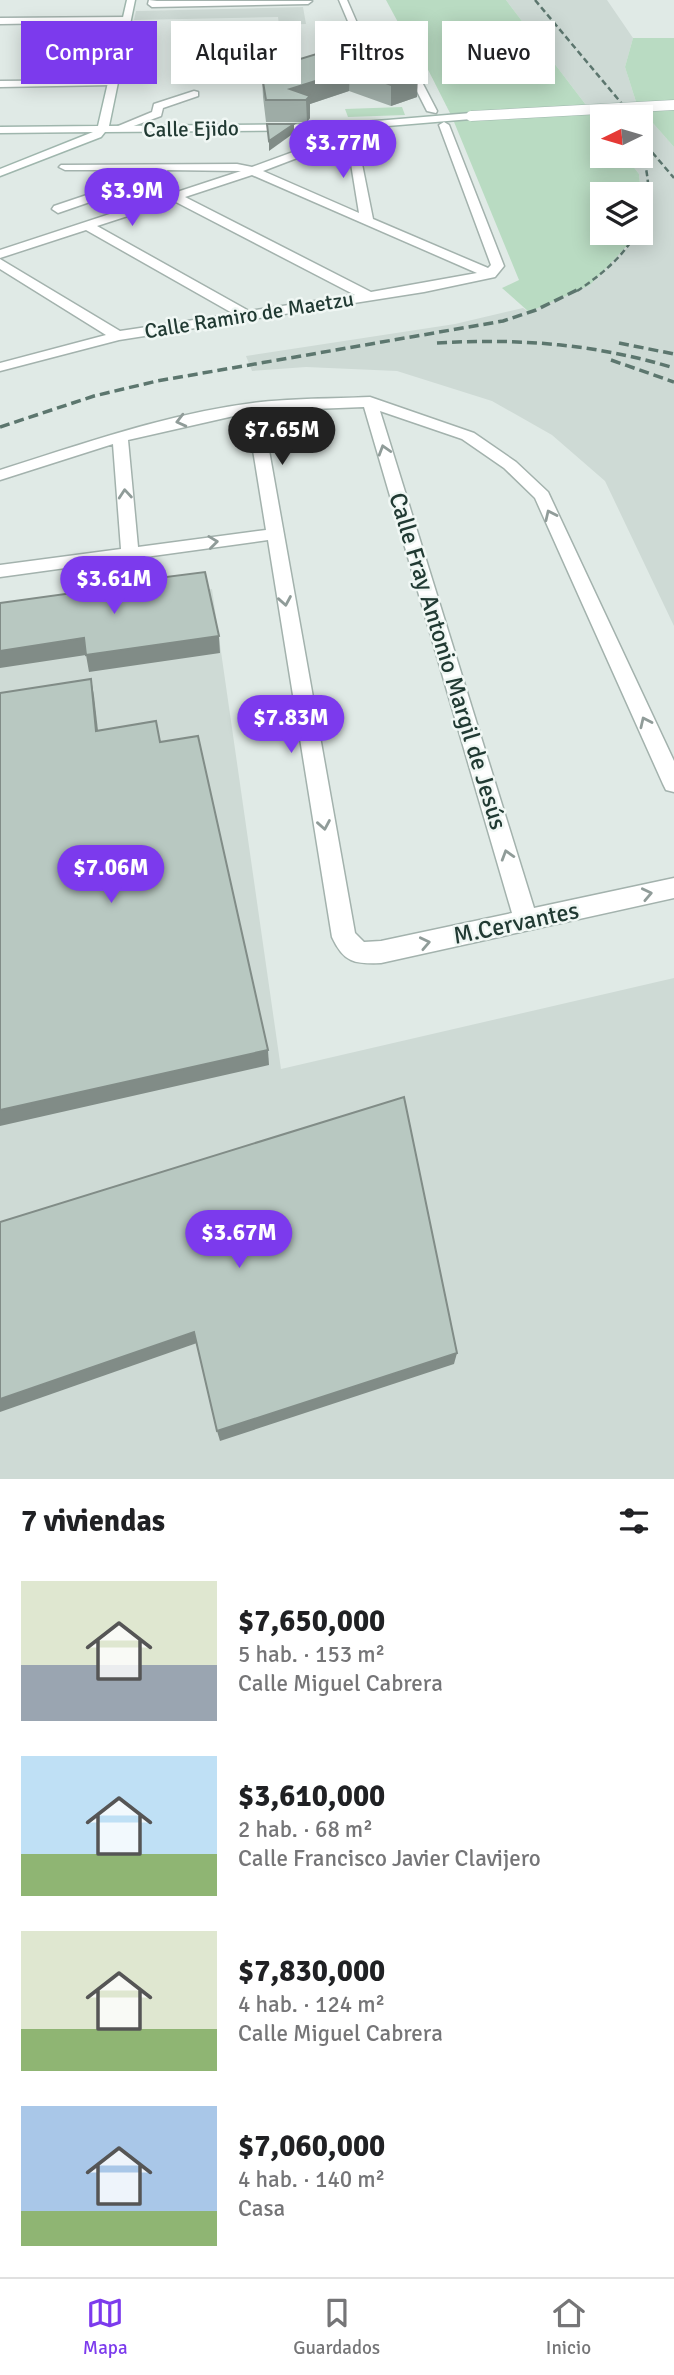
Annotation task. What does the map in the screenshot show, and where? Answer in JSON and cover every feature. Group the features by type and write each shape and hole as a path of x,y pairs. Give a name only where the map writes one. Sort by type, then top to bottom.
{"street":[{"path":"0,21 125,19 131,0"},
{"path":"343,0 354,24 396,40 432,111"},
{"path":"153,2 308,1"},
{"path":"0,84 21,84"},
{"path":"0,173 100,131 112,84"},
{"path":"119,130 157,114 158,106 194,94"},
{"name":"Calle Ejido","path":"0,137 119,130 349,130 471,116 674,107"},
{"path":"444,125 494,270"},
{"name":"Calle Ejido","path":"0,130 100,131"},
{"path":"0,254 253,171 349,130 367,221"},
{"path":"65,167 237,167 253,171 367,221 494,270"},
{"path":"58,209 182,167"},
{"path":"176,197 368,296"},
{"path":"86,225 246,315"},
{"path":"0,263 118,336"},
{"name":"Calle Ramiro de Maetzu","path":"0,367 118,336 424,288 494,270"},
{"path":"0,475 120,437 190,419 254,407 370,402 468,436 510,465 542,496 674,784"},
{"name":"Calle Fray Antonio Margil de Jesús","path":"370,402 526,920"},
{"path":"0,571 274,534 254,407"},
{"path":"120,437 130,552"},
{"name":"M.Cervantes","path":"274,534 344,936 358,953 381,952 674,888"}],"shaded area":[{"path":"506,0 607,0 633,38 625,67 637,105 590,105 590,110 555,64 555,21 522,21"},
{"path":"303,7 306,24 301,24 301,21 278,21 278,17 134,20 136,11"},
{"path":"653,123 674,147 674,626 605,481 552,435 492,401 397,371 306,367 252,371 246,356 455,324 523,308 529,312 629,245 653,245 653,182 640,182 639,174 634,168 653,168"},
{"path":"212,589 281,1069 674,978 674,1479 0,1479 0,624"}],"green space":[{"path":"386,0 506,0 522,21 442,21 442,84 555,84 555,64 590,110 590,168 634,168 639,174 640,182 590,182 590,245 628,245 590,285 529,312 502,288 519,280 452,117 428,70 428,21 397,21"},
{"path":"633,38 674,38 674,147 653,123 653,105 637,105 625,67"},
{"path":"402,107 405,115 348,117 345,109"}],"building":[{"path":"315,54 315,81 290,89 310,96 306,100 266,100 263,84 301,84 301,59"},
{"path":"267,124 294,124 269,141"},
{"path":"205,572 219,636 86,655 84,638 0,651 0,603 80,592 79,588"},
{"path":"91,679 96,731 156,721 160,742 198,736 268,1050 0,1110 0,693"},
{"path":"404,1097 457,1353 217,1431 194,1332 0,1399 0,1222"}],"railway":[{"path":"535,0 623,105"},
{"path":"653,153 674,178"},
{"path":"577,291 603,272 634,237 646,208 646,168"},
{"path":"0,427 94,396 157,381 503,321 536,310 579,289"},
{"path":"437,343 527,342 586,348 674,368"},
{"path":"619,343 674,354"},
{"path":"611,360 674,382"}]}
